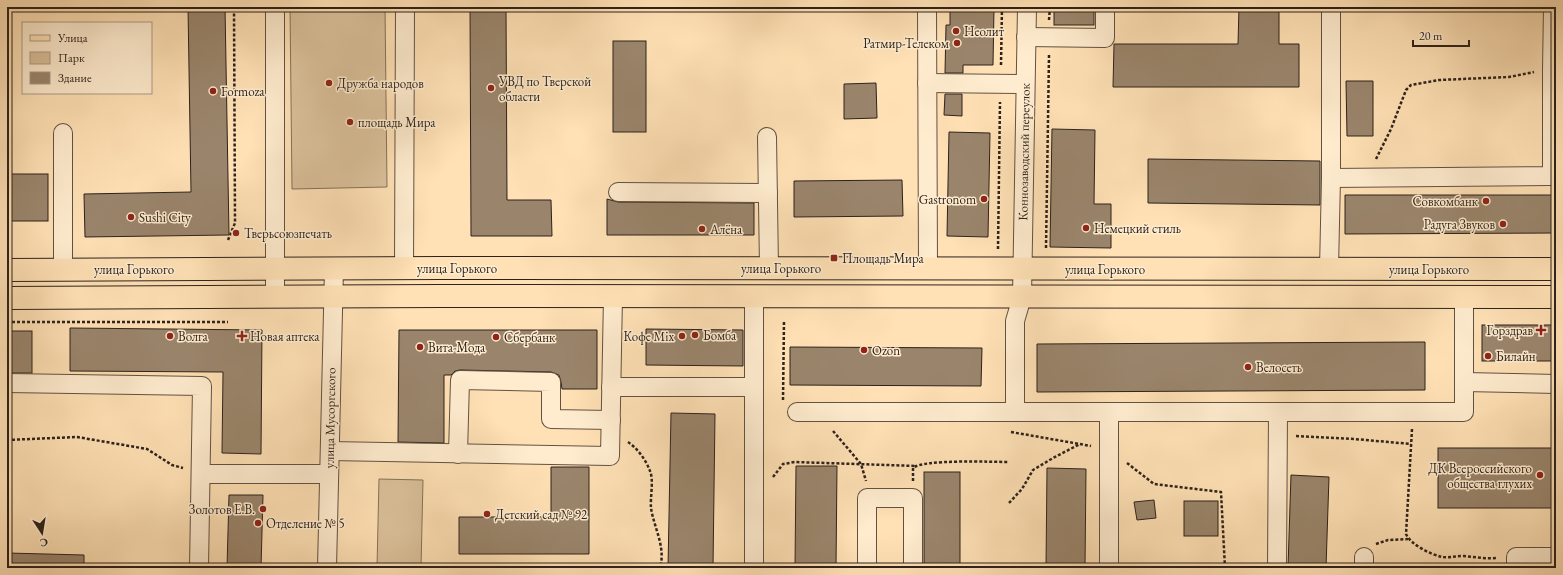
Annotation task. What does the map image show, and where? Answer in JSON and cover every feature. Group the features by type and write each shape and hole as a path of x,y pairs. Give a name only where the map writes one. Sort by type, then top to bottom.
{"main road":[{"name":"улица Горького","path":"7,270 334,268 1556,269"},
{"path":"7,298 613,296 1556,297"}],"street":[{"path":"275,297 276,7"},
{"path":"404,268 405,7"},
{"path":"927,7 928,268"},
{"name":"Коннозаводский переулок","path":"1015,412 1015,321 1022,297 1026,7"},
{"path":"1026,37 1105,38 1105,7"},
{"path":"1329,269 1331,178 1330,7"},
{"path":"1331,178 1552,176 1554,70 1553,7"},
{"path":"927,83 1025,84"},
{"path":"63,269 64,134"},
{"path":"767,137 769,268"},
{"path":"618,192 768,193"},
{"name":"улица Мусоргского","path":"328,568 334,268"},
{"path":"330,451 610,456 613,296"},
{"path":"754,296 754,568"},
{"path":"797,412 1464,412 1464,297"},
{"path":"458,454 460,380 551,382 550,419 611,420"},
{"path":"1464,382 1556,384"},
{"path":"7,383 202,386 199,568"},
{"path":"612,387 754,387"},
{"path":"1109,412 1109,568"},
{"path":"1277,568 1278,412"},
{"path":"201,474 329,474"},
{"path":"867,568 867,498 913,498 913,568"},
{"path":"1516,562 1556,557"}],"path":[{"path":"228,240 235,223 234,7"},
{"path":"1001,70 1002,7"},
{"path":"1046,252 1050,7"},
{"path":"1368,177 1392,129 1406,90 1411,85 1439,80 1509,77 1530,72 1554,70"},
{"path":"998,252 1000,102"},
{"path":"784,321 783,403 788,410 797,412"},
{"path":"7,322 228,322"},
{"path":"817,412 861,464 866,484 867,498"},
{"path":"1408,539 1406,534 1406,526 1413,412"},
{"path":"1008,432 1109,449 1154,484 1221,492 1225,568"},
{"path":"1278,435 1411,444"},
{"path":"7,440 77,437 147,449 172,465 201,474"},
{"path":"610,439 625,440 636,447 651,473 651,509 660,538 662,562 660,568"},
{"path":"1010,503 1022,489 1034,470 1080,444"},
{"path":"754,499 783,464 795,462 916,466 941,462 1009,462"},
{"path":"913,498 913,468 916,466"},
{"path":"1364,562 1373,545 1388,540 1408,539 1426,551 1443,557 1463,556 1516,562"}],"green space":[{"path":"290,7 385,7 387,187 292,189"},
{"path":"379,479 423,480 421,568 377,567"}],"building":[{"path":"188,7 225,7 229,235 85,237 84,194 191,192"},
{"path":"470,7 506,7 507,200 551,200 552,236 471,236"},
{"path":"950,7 994,7 993,65 963,65 963,73 945,73 946,25 950,25"},
{"path":"1054,7 1094,7 1094,25 1054,25"},
{"path":"1239,7 1279,7 1279,44 1299,44 1299,87 1113,87 1114,44 1238,44"},
{"path":"613,41 646,41 646,132 613,132"},
{"path":"1346,81 1373,81 1373,136 1347,136"},
{"path":"876,83 877,118 844,119 844,84"},
{"path":"945,94 962,94 962,116 944,115"},
{"path":"1052,129 1095,130 1094,204 1111,204 1111,248 1050,247"},
{"path":"949,132 990,133 988,237 947,236"},
{"path":"1148,159 1320,161 1320,205 1148,203"},
{"path":"7,174 48,174 48,221 7,221"},
{"path":"902,180 903,216 794,217 794,181"},
{"path":"1345,195 1556,195 1556,233 1345,234"},
{"path":"607,199 618,202 754,203 754,235 607,235"},
{"path":"1482,325 1556,325 1556,361 1482,361"},
{"path":"70,328 262,330 261,454 222,453 223,372 70,371"},
{"path":"646,329 743,330 743,366 646,365"},
{"path":"399,330 597,330 597,389 562,389 559,375 551,372 455,371 451,375 444,375 444,443 398,442"},
{"path":"7,331 32,331 32,373 7,373"},
{"path":"1425,342 1425,390 1037,392 1037,344"},
{"path":"790,347 982,348 981,386 790,385"},
{"path":"671,413 715,414 713,568 668,568"},
{"path":"1438,448 1556,448 1556,508 1438,508"},
{"path":"796,466 837,466 836,568 795,568"},
{"path":"551,467 589,467 589,554 459,554 459,517 551,517"},
{"path":"1047,468 1086,469 1085,568 1046,568"},
{"path":"924,472 960,472 960,568 924,568"},
{"path":"1291,475 1329,477 1326,568 1288,568"},
{"path":"229,495 263,495 261,568 227,568"},
{"path":"1154,500 1156,518 1137,520 1134,502"},
{"path":"1184,501 1218,501 1218,536 1184,536"},
{"path":"7,553 84,555 84,568 7,568"}],"place":[{"name":"Неолит","path":"956,31"},
{"name":"Ратмир-Телеком","path":"957,43"},
{"name":"Дружба народов","path":"329,83"},
{"name":"УВД по Тверской области","path":"491,88"},
{"name":"Formoza","path":"213,91"},
{"name":"площадь Мира","path":"350,122"},
{"name":"Gastronom","path":"984,199"},
{"name":"Совкомбанк","path":"1486,201"},
{"name":"Sushi City","path":"131,217"},
{"name":"Радуга Звуков","path":"1503,224"},
{"name":"Немецкий стиль","path":"1086,228"},
{"name":"Алёна","path":"702,229"},
{"name":"Тверьсоюзпечать","path":"236,233"},
{"name":"Площадь Мира","path":"834,258"},
{"name":"Горздрав","path":"1541,330"},
{"name":"Бомба","path":"695,335"},
{"name":"Волга","path":"170,336"},
{"name":"Новая аптека","path":"242,336"},
{"name":"Кофе Mix","path":"682,336"},
{"name":"Сбербанк","path":"496,337"},
{"name":"Вита-Мода","path":"420,347"},
{"name":"Ozon","path":"864,350"},
{"name":"Билайн","path":"1488,356"},
{"name":"Велосеть","path":"1248,367"},
{"name":"ДК Всероссийского общества глухих","path":"1540,475"},
{"name":"Золотов Е.В.","path":"263,509"},
{"name":"Детский сад № 92","path":"487,514"},
{"name":"Отделение № 5","path":"258,523"}]}
